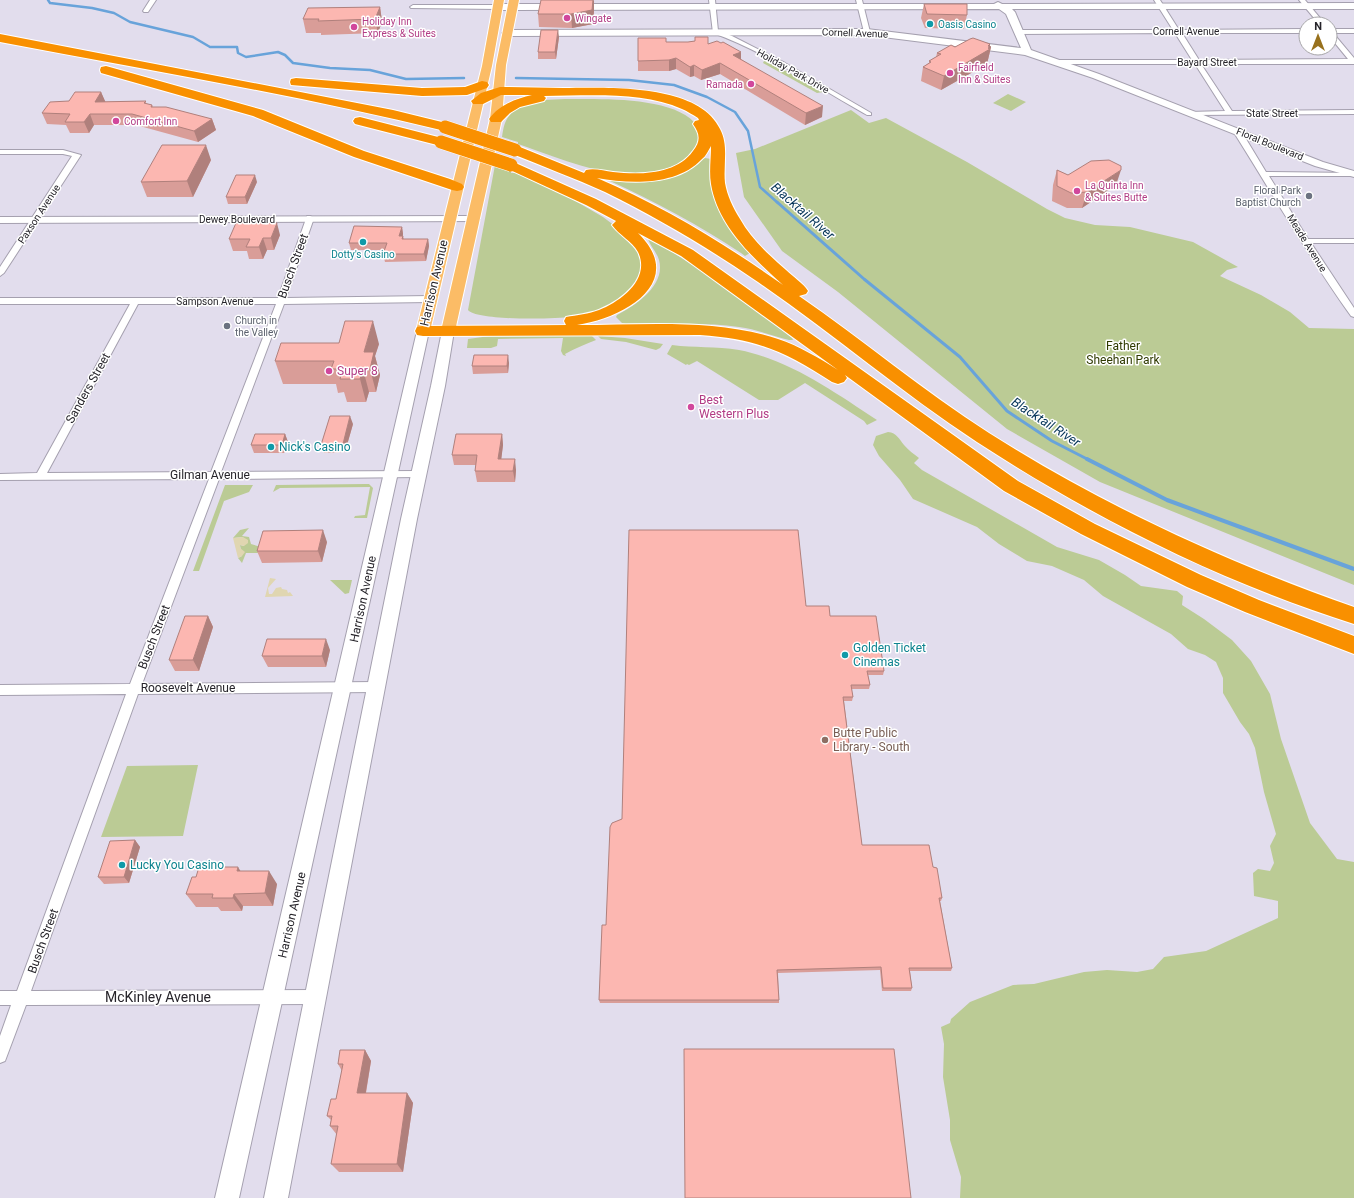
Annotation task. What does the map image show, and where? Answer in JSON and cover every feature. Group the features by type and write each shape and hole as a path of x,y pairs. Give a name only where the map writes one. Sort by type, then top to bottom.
{"highway":[{"path":"0,38 51,49 305,96 393,114 444,127 513,158 591,202 687,253 1011,486"},
{"path":"51,49 240,76 378,90 459,92 482,85"},
{"path":"0,50 266,102"},
{"path":"106,70 139,81 223,102 269,116 384,163 438,180 457,188"},
{"path":"478,101 486,96 500,91 637,94 679,104 704,117 714,129 716,135 718,183 727,212 748,241 786,279 839,324 859,348"},
{"path":"348,118 441,142 513,158 614,177 643,178 664,174 691,163 704,148 706,143 706,136 700,125 678,109 646,100 622,97 553,96 532,99 517,103 504,110 496,119"},
{"path":"513,158 610,190 673,222 721,250 859,348 936,406 1020,461 1077,494 1130,522 1245,575 1354,616"},
{"path":"449,327 575,320 596,317 631,298 644,283 648,274 650,264 645,252 635,238 591,202"},
{"path":"424,327 700,330 737,332 765,339 788,348 817,364 960,462 1011,486 1088,529 1194,581 1252,606 1354,645"}],"main road":[{"name":"Harrison Avenue","path":"424,327 482,85 499,3"},
{"name":"Harrison Avenue","path":"449,327 496,119 500,91 501,66 513,3"}],"street":[{"path":"146,10 153,0"},
{"path":"413,7 499,3 1305,3 1354,6"},
{"path":"860,3 867,32"},
{"path":"1001,3 1010,12 1027,52"},
{"path":"1159,3 1230,113"},
{"path":"1305,3 1316,16"},
{"path":"712,4 715,32"},
{"name":"Cornell Avenue","path":"1019,32 1298,31"},
{"path":"1338,32 1354,31"},
{"name":"Holiday Park Drive","path":"715,32 730,37 783,64 869,114"},
{"name":"Cornell Avenue","path":"507,33 867,32 1027,52 1060,62 1191,113"},
{"path":"1338,42 1354,61"},
{"name":"Bayard Street","path":"1060,62 1354,61"},
{"name":"State Street","path":"1191,113 1354,112"},
{"name":"Floral Boulevard","path":"1191,113 1319,164 1352,174"},
{"name":"Meade Avenue","path":"1237,131 1334,286 1354,314"},
{"name":"Paxson Avenue","path":"0,152 63,152 77,155 0,273"},
{"name":"Floral Boulevard","path":"1263,174 1352,174"},
{"name":"Dewey Boulevard","path":"0,220 310,218 474,219"},
{"name":"Busch Street","path":"0,1056 134,689 281,301 310,218"},
{"path":"1307,241 1354,241"},
{"name":"Sanders Street","path":"40,476 136,300"},
{"name":"Sampson Avenue","path":"0,301 430,300"},
{"name":"Harrison Avenue","path":"227,1198 391,474 410,398 424,327"},
{"name":"Harrison Avenue","path":"276,1198 449,327"},
{"name":"Gilman Avenue","path":"0,477 215,474 419,474"},
{"name":"Roosevelt Avenue","path":"0,690 377,688"},
{"name":"McKinley Avenue","path":"0,998 316,997"}],"green space":[{"path":"764,61 772,63 823,92 817,93 763,63"},
{"path":"1008,94 1026,102 1011,111 993,103"},
{"path":"614,99 651,103 668,107 683,114 694,122 701,142 687,160 655,172 635,174 615,173 575,164 502,137 506,120 518,108 517,107 544,100"},
{"name":"Father Sheehan Park","path":"851,110 869,123 886,118 1065,218 1095,225 1130,227 1193,242 1238,267 1227,270 1220,276 1261,295 1290,312 1309,328 1354,329 1354,585 1100,482 1007,429 838,292 782,251 744,197 736,153 755,149"},
{"path":"705,158 711,159 712,162 711,186 719,210 728,225 750,253 745,256 677,214 610,181 636,181 687,170"},
{"path":"495,165 511,171 511,173 519,173 572,199 603,217 631,238 639,248 643,276 628,293 615,303 600,310 571,317 533,319 500,318 474,314 468,310"},
{"path":"648,238 731,290 793,340 752,329 725,325 630,325 622,323 616,317 617,315 633,306 648,293 658,278 660,269 659,260"},
{"path":"490,336 592,336 596,340 565,354 566,356 563,355 561,351 563,338 498,339 497,346 491,348 467,348 468,339"},
{"path":"598,336 625,338 663,344 656,350 626,342 601,339"},
{"path":"672,345 739,350 776,361 811,378 877,420 867,425 864,421 805,383 778,400 759,400 697,361 686,365 667,354"},
{"path":"888,432 896,435 907,449 919,458 914,463 922,470 1057,547 1099,560 1141,586 1177,591 1183,596 1182,605 1232,640 1251,661 1270,694 1281,739 1310,823 1337,859 1354,862 1354,1198 960,1198 961,1177 950,1140 950,1120 943,1077 944,1044 941,1027 950,1023 951,1019 970,1002 1013,985 1034,984 1084,972 1107,970 1137,972 1153,969 1164,957 1206,951 1278,918 1278,901 1254,896 1253,873 1258,869 1270,871 1274,863 1270,846 1276,834 1264,792 1255,748 1249,734 1223,693 1223,678 1216,662 1205,655 1188,649 1171,634 1103,596 1084,580 1052,566 1027,561 999,544 977,527 913,499 900,480 879,456 873,445 876,436"},
{"path":"369,484 373,488 367,518 354,518 355,516 365,515 370,487 280,488 273,492 276,485"},
{"path":"225,485 253,485 249,492 224,501 199,571 193,571"},
{"path":"249,528 242,536 249,537 251,544 261,547 260,553 246,553 242,563 238,558 242,556 240,545 244,546 243,537 233,538 240,530"},
{"path":"330,580 352,580 349,593 345,594"},
{"path":"198,765 183,836 101,837 127,766"}],"sand":[{"path":"243,537 248,540 248,543 244,546 240,545 240,548 245,552 238,558 233,538"},
{"path":"270,578 276,579 268,588 269,594 272,594 276,588 281,587 282,589 287,590 288,593 290,592 293,596 265,597"}],"building":[{"path":"541,0 593,0 592,10 571,14 538,14"},
{"path":"924,4 967,4 967,15 927,14"},
{"path":"380,7 375,19 318,21 319,19 303,19 308,8"},
{"path":"541,30 558,30 555,52 538,52"},
{"path":"695,37 708,37 708,44 717,41 721,43 723,42 741,52 733,55 823,106 806,113 720,63 702,70 694,65 690,67 676,58 669,60 638,61 638,38 666,38 666,42 688,42 695,41"},
{"path":"973,38 990,44 988,46 991,47 988,48 990,49 944,76 923,67 931,62 929,61 941,54 937,53 951,45 955,47"},
{"path":"75,92 101,92 95,102 146,101 144,103 152,105 151,107 166,107 212,119 194,131 132,114 90,114 84,122 65,122 70,114 42,113 50,102 69,101"},
{"path":"162,145 206,145 187,181 141,182"},
{"path":"1109,160 1121,166 1121,170 1087,192 1071,193 1057,186 1057,170 1068,175 1091,161"},
{"path":"236,175 255,175 245,197 226,197"},
{"path":"236,223 277,223 271,238 263,238 259,247 246,247 250,239 229,239"},
{"path":"354,226 402,227 399,236 403,236 402,239 428,239 424,254 383,254 387,243 349,243"},
{"path":"345,321 373,321 364,352 374,352 370,369 363,369 360,379 340,379 343,369 331,369 334,361 275,361 281,343 339,343"},
{"path":"474,355 508,355 507,366 472,366"},
{"path":"330,416 350,416 343,444 321,445"},
{"path":"255,434 285,434 282,445 251,445"},
{"path":"456,434 502,434 498,459 515,459 513,471 475,471 477,455 452,455"},
{"path":"323,530 318,551 257,551 263,531"},
{"path":"629,530 798,530 806,606 829,606 830,616 876,616 884,671 867,671 870,685 851,685 853,697 843,697 862,845 929,845 933,867 937,868 942,898 939,898 952,968 909,968 912,988 883,988 881,967 777,970 779,1000 599,1000 602,925 606,925 610,827 612,823 622,819"},
{"path":"185,616 208,616 193,660 169,660"},
{"path":"267,639 326,639 322,656 262,656"},
{"path":"135,840 124,877 98,877 110,841"},
{"path":"199,867 238,867 237,871 269,871 265,893 234,894 233,898 212,898 213,894 186,894 192,877 196,877"},
{"path":"684,1049 894,1049 911,1198 685,1198"},
{"path":"340,1050 365,1050 357,1093 407,1093 397,1164 331,1164 338,1126 330,1126 332,1116 327,1116 331,1099 336,1099 343,1064 338,1064"}],"waterway":[{"path":"48,0 50,3 92,8 114,13 130,22 193,37 210,47 237,47 238,53 246,57 278,52 285,55 293,63 330,68 370,70 406,79 464,78"},
{"path":"516,78 629,80 674,85 707,97 735,112 748,131 760,187 778,203"},
{"name":"Blacktail River","path":"777,202 864,279 960,357 1007,411 1052,441 1089,460"},
{"name":"Blacktail River","path":"1087,459 1167,500 1354,569"}],"place":[{"name":"Wingate","path":"567,18"},
{"name":"Oasis Casino","path":"930,24"},
{"name":"Holiday Inn Express & Suites","path":"354,27"},
{"name":"Fairfield Inn & Suites","path":"950,73"},
{"name":"Ramada","path":"751,84"},
{"name":"Comfort Inn","path":"116,121"},
{"name":"La Quinta Inn & Suites Butte","path":"1077,191"},
{"name":"Floral Park Baptist Church","path":"1309,196"},
{"name":"Dotty's Casino","path":"363,242"},
{"name":"Church in the Valley","path":"227,326"},
{"name":"Super 8","path":"329,371"},
{"name":"Best Western Plus","path":"691,407"},
{"name":"Nick's Casino","path":"271,447"},
{"name":"Golden Ticket Cinemas","path":"845,655"},
{"name":"Butte Public Library - South","path":"825,740"},
{"name":"Lucky You Casino","path":"122,865"}]}
